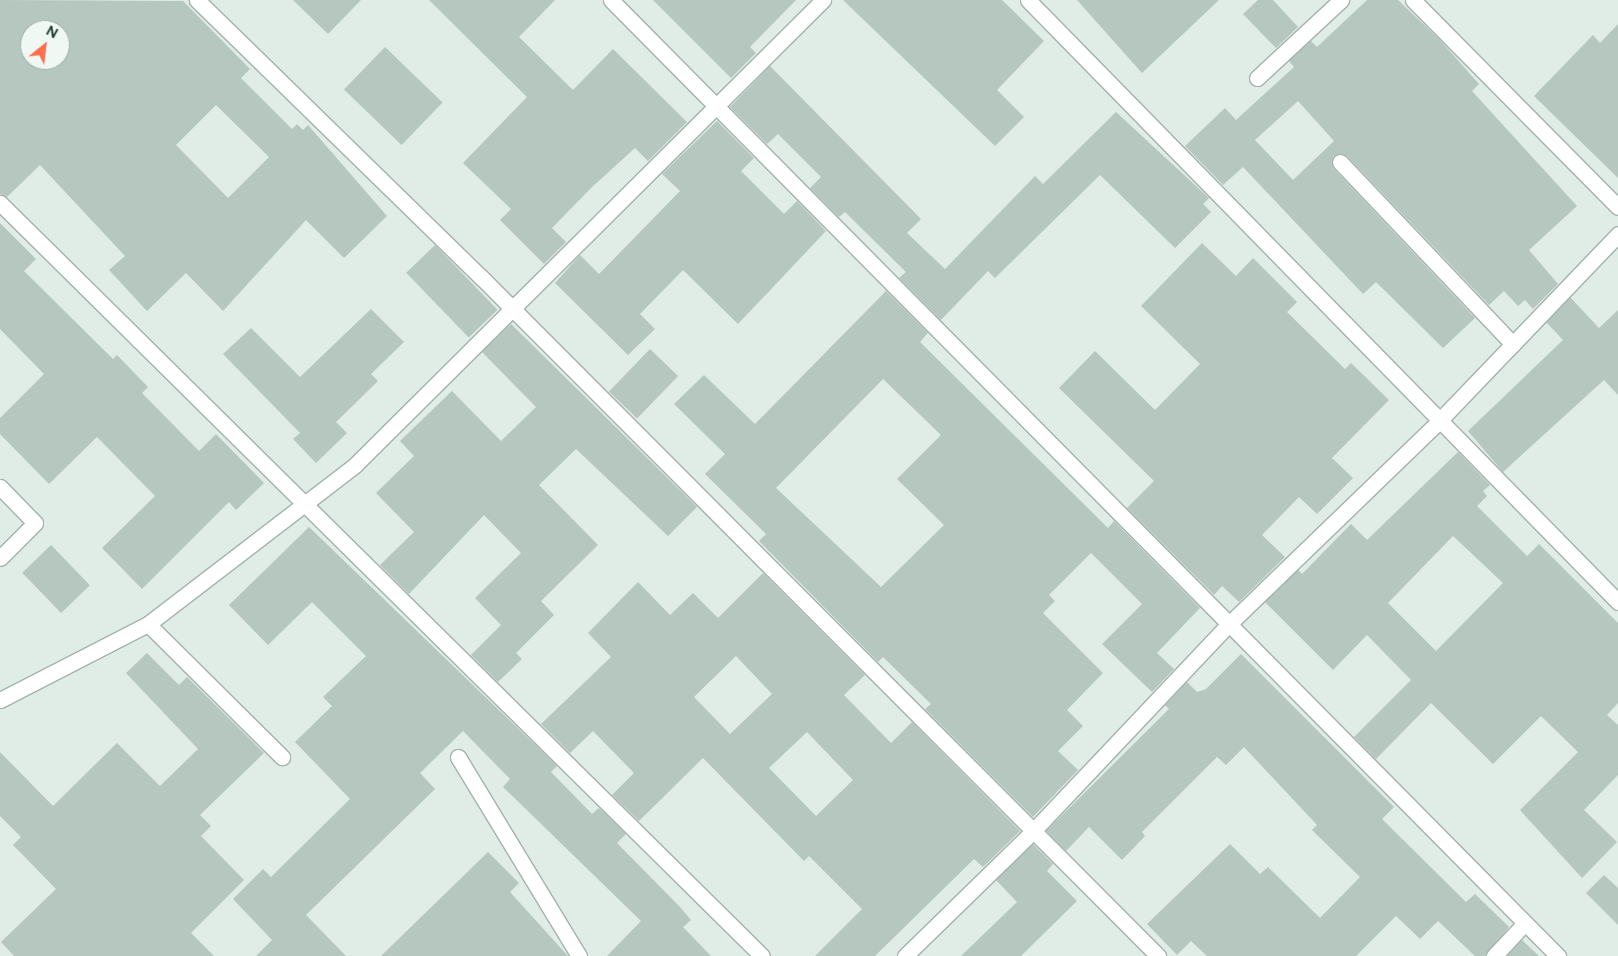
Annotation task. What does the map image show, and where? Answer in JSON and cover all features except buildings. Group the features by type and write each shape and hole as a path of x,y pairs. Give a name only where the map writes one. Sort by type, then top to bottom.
{"street":[{"path":"197,0 512,310 1158,956"},
{"path":"611,0 1558,956"},
{"path":"0,700 148,624 355,465 512,310 714,104 823,0"},
{"path":"1028,0 1438,422 1618,602"},
{"path":"1256,78 1342,0"},
{"path":"1413,0 1618,207"},
{"path":"1340,162 1513,344"},
{"path":"0,203 302,504 762,956"},
{"path":"906,956 1034,830 1229,624 1438,422 1618,234"},
{"path":"0,487 35,523 0,558"},
{"path":"148,624 282,757"},
{"path":"458,757 579,956"},
{"path":"1494,956 1525,923"}]}
